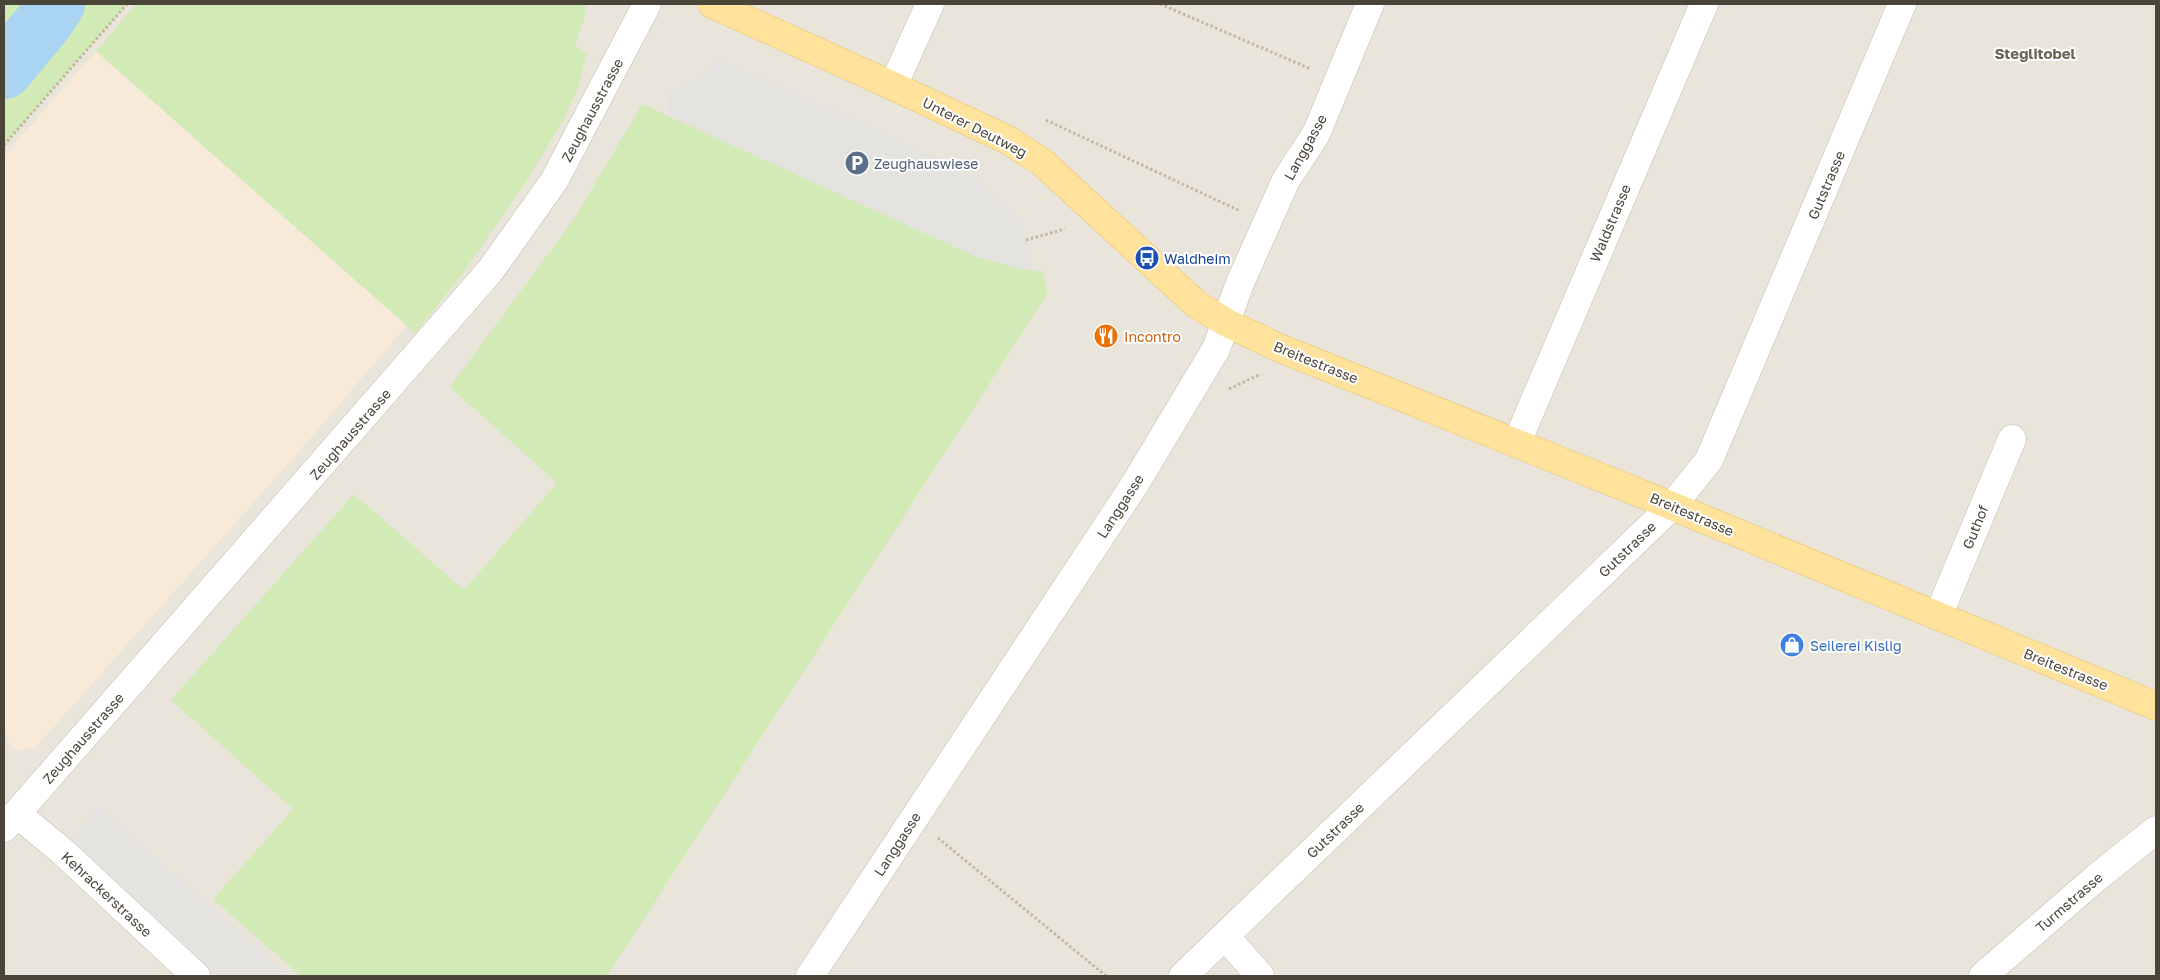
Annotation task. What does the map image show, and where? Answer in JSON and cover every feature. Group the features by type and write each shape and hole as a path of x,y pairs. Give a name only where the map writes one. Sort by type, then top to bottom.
{"main road":[{"name":"Unterer Deutweg","path":"712,4 1008,140 1042,163 1188,297 1227,323"},
{"name":"Breitestrasse","path":"1227,323 1277,347 1517,442 2156,706"}],"street":[{"name":"Zeughausstrasse","path":"10,821 490,271 554,181 647,4"},
{"path":"893,86 930,4"},
{"name":"Langgasse","path":"810,976 1135,484 1216,348 1227,323 1240,283 1267,222 1286,180 1316,134 1370,4"},
{"name":"Waldstrasse","path":"1517,442 1704,4"},
{"name":"Gutstrasse","path":"1182,976 1672,506 1710,460 1902,4"},
{"name":"Guthof","path":"1938,616 2012,439"},
{"name":"Kehrackerstrasse","path":"10,821 62,852 196,976"},
{"name":"Turmstrasse","path":"1983,976 2096,878 2156,830"},
{"path":"1225,936 1260,976"}],"path":[{"path":"4,145 127,4"},
{"path":"1160,4 1308,68"},
{"path":"1046,120 1267,222"},
{"path":"1026,240 1065,229"},
{"path":"914,819 1106,976"}],"shaded area":[{"path":"4,4 2156,4 2156,976 4,976"},
{"path":"96,51 407,325 302,448 35,748 15,750 8,741 4,725 4,156"},
{"name":"Zeughauswiese","path":"721,59 912,145 977,180 1021,218 1034,270 1016,268 975,256 669,116 669,91 698,77"},
{"path":"98,806 289,976 202,976 62,851"}],"green space":[{"path":"4,4 127,4 4,145"},
{"path":"136,4 586,4 586,13 575,45 587,54 578,88 563,121 526,182 461,276 415,333 96,51"},
{"name":"Zeughauswiese","path":"642,104 975,256 1016,268 1042,271 1048,293 607,976 301,976 213,899 293,809 171,700 354,494 464,590 557,483 450,387 576,216"}],"waterway":[{"path":"4,70 44,22 56,4"}],"place":[{"name":"Zeughauswiese","path":"857,163"},
{"name":"Waldheim","path":"1147,258"},
{"name":"Incontro","path":"1106,336"},
{"name":"Seilerei Kislig","path":"1792,645"}],"district":[{"name":"Steglitobel","path":"2035,53"}]}
